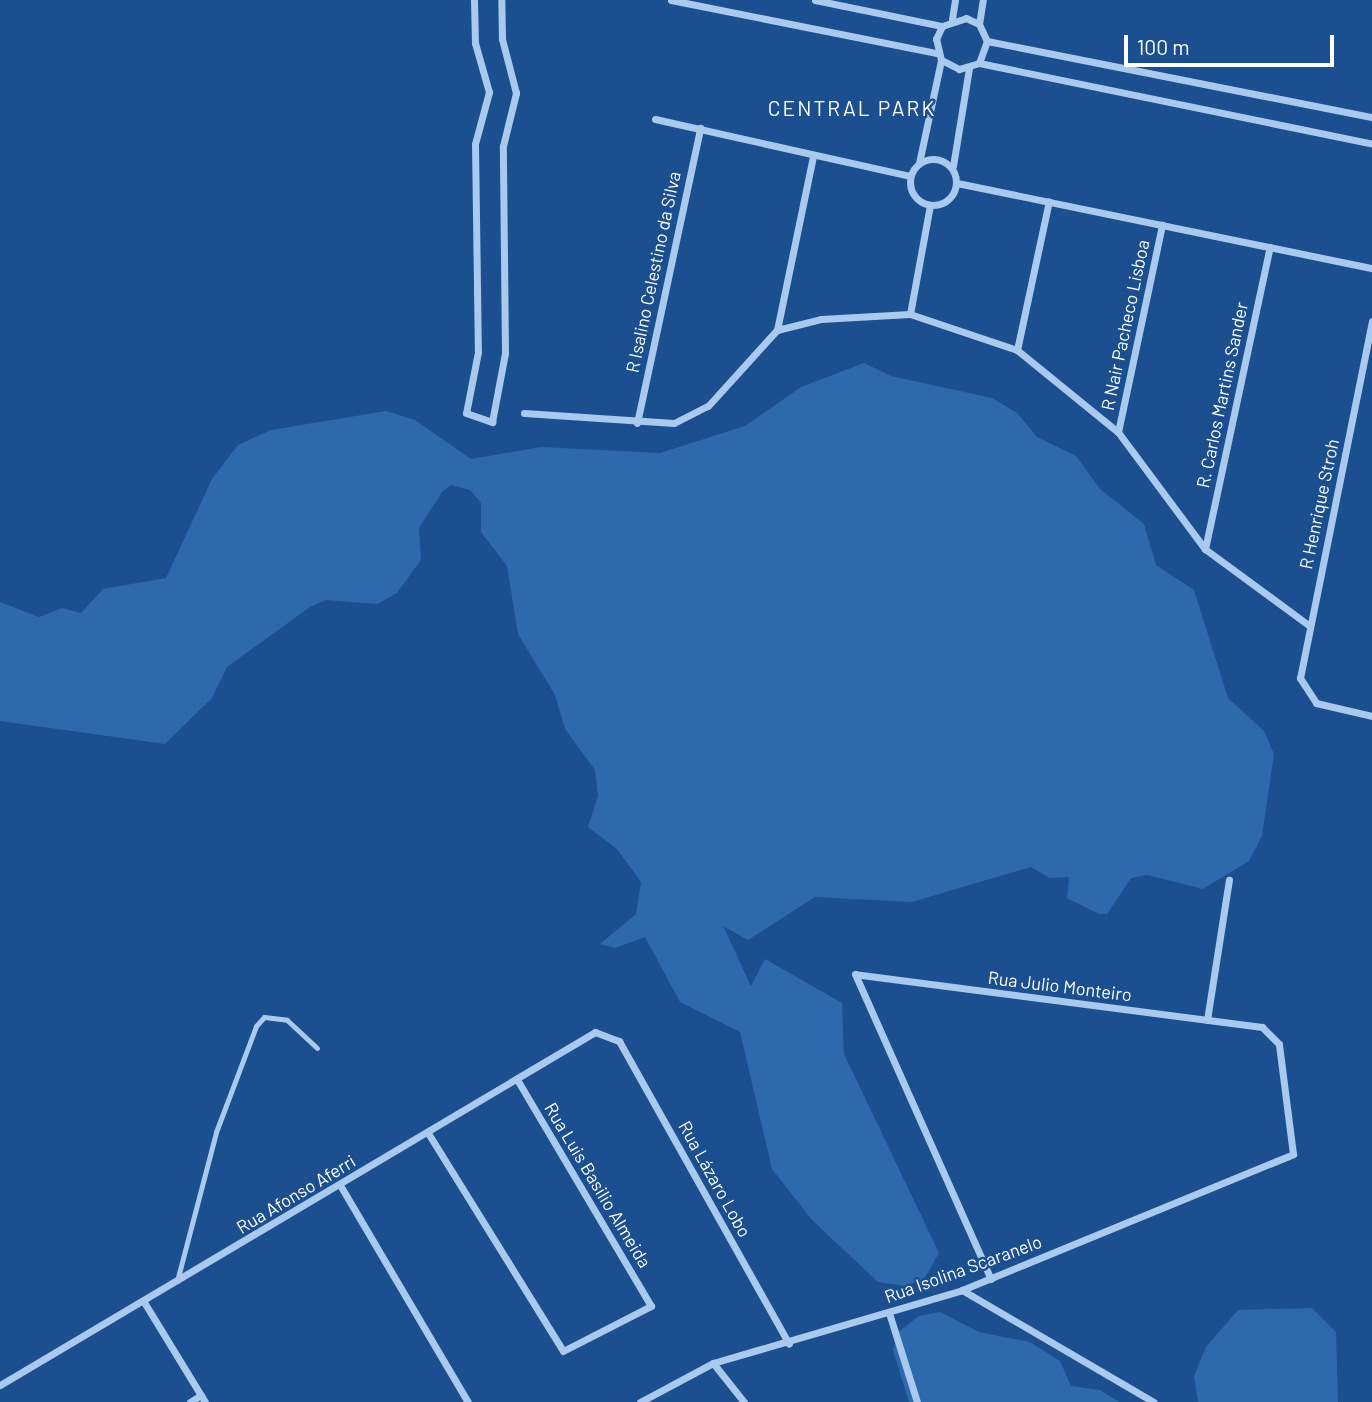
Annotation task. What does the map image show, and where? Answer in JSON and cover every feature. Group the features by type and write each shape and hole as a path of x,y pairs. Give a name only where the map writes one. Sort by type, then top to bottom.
{"street":[{"path":"474,0 475,43 489,92 475,144 478,352 466,413 492,422 505,353 503,146 516,93 502,39 501,0"},
{"path":"671,0 939,56 969,68 979,63 1372,144"},
{"path":"815,0 943,26"},
{"path":"955,0 952,19 943,26 919,163 911,176 918,200 930,205 943,204 957,183 953,166 969,68"},
{"path":"979,63 987,41 979,24 983,0"},
{"path":"952,19 979,24"},
{"path":"987,41 1372,117"},
{"path":"655,119 911,176"},
{"name":"R Isalino Celestino da Silva","path":"637,423 700,128"},
{"path":"524,413 662,425 698,413 777,330 813,156"},
{"path":"919,163 930,159 953,166"},
{"path":"957,183 1372,268"},
{"path":"1017,350 1049,201"},
{"path":"910,314 930,205"},
{"name":"R Nair Pacheco Lisboa","path":"1118,432 1162,225"},
{"name":"R. Carlos Martins Sander","path":"1205,549 1270,247"},
{"path":"777,330 854,314 910,314 1017,350 1118,432 1205,549 1310,626"},
{"name":"R Henrique Stroh","path":"1372,321 1300,673 1305,692 1321,705 1372,716"},
{"path":"1207,1020 1229,880"},
{"name":"Rua Julio Monteiro","path":"991,1279 855,974 1262,1027 1279,1044 1293,1154"},
{"name":"Rua Afonso Aferri","path":"0,1385 176,1284 595,1032 608,1034"},
{"name":"Rua Lázaro Lobo","path":"608,1034 619,1041 789,1344"},
{"name":"Rua Luis Basilio Almeida","path":"428,1133 564,1351 651,1306 517,1079"},
{"name":"Rua Isolina Scaranelo","path":"640,1402 713,1363 789,1344 962,1290 1293,1154"},
{"path":"340,1185 468,1402"},
{"path":"962,1290 1154,1402"},
{"path":"144,1302 203,1399 190,1402"},
{"path":"889,1313 917,1402"},
{"path":"713,1363 744,1402"}],"lane":[{"path":"176,1284 216,1132 256,1026 264,1017 287,1020 317,1048"}],"shaded area":[{"path":"864,363 891,376 992,398 1017,413 1037,437 1076,456 1100,489 1144,524 1156,565 1194,590 1228,698 1264,731 1274,754 1262,836 1249,861 1203,889 1147,875 1131,878 1107,914 1099,914 1067,898 1069,877 1050,878 1031,867 912,902 815,897 748,940 723,926 751,986 765,959 842,1003 844,1054 939,1253 924,1279 905,1286 878,1282 812,1220 772,1169 740,1032 680,1002 645,937 615,948 600,944 636,914 641,882 617,849 588,827 598,796 595,770 565,729 555,695 518,634 507,566 481,532 481,503 470,490 451,485 442,492 419,528 421,560 397,593 377,604 326,600 310,607 227,667 212,698 165,744 0,721 0,602 39,617 62,608 81,613 103,589 166,578 212,479 238,445 271,430 386,411 415,420 471,459 541,447 660,453 745,426 801,387"},
{"path":"1312,1308 1336,1332 1338,1402 1198,1402 1194,1376 1206,1347 1238,1310"},
{"path":"940,1312 979,1332 1030,1342 1060,1361 1071,1386 1100,1390 1119,1402 909,1402 893,1350 898,1332 919,1316"}],"district":[{"name":"CENTRAL PARK","path":"852,108"}]}
